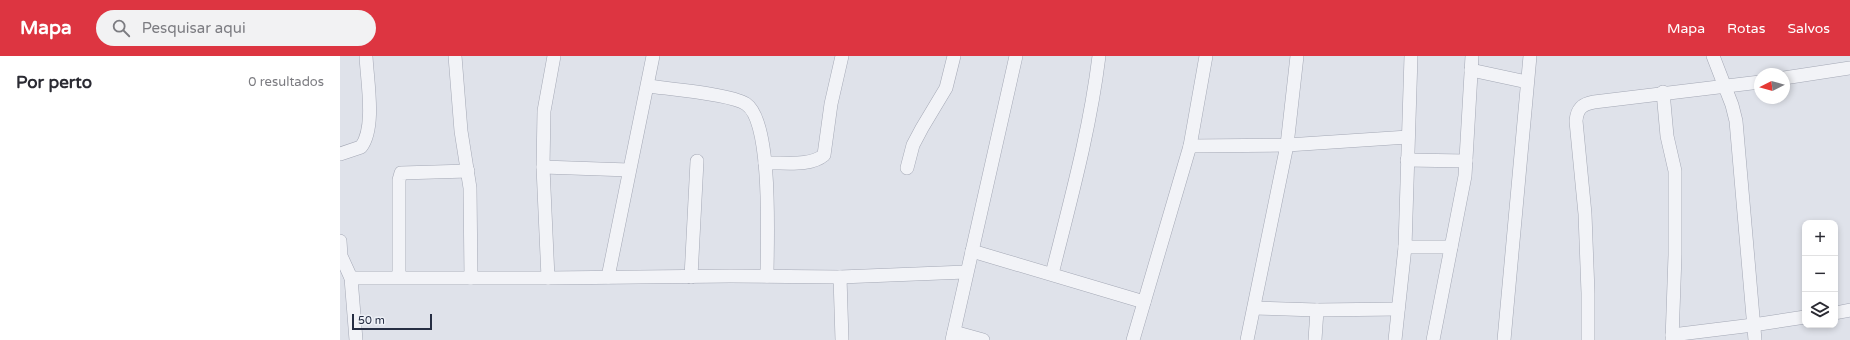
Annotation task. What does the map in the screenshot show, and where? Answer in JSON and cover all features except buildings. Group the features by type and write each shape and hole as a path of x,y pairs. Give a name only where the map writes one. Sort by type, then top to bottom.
{"street":[{"path":"340,154 361,147 368,134 366,56"},
{"path":"455,56 461,131 470,188 471,278"},
{"path":"548,278 543,167 544,111 554,56"},
{"path":"608,277 653,56"},
{"path":"765,162 806,162 818,160 824,155 831,104 842,56"},
{"path":"907,168 913,145 946,88 954,56"},
{"path":"983,340 953,336 966,272 1016,56"},
{"path":"1052,274 1092,104 1100,56"},
{"path":"1133,340 1190,146 1206,56"},
{"path":"1247,340 1286,145 1297,56"},
{"path":"1395,340 1404,247 1411,56"},
{"path":"1433,340 1466,161 1472,56"},
{"path":"1504,340 1530,56"},
{"path":"1713,56 1736,121 1754,340"},
{"path":"1790,77 1850,68"},
{"path":"1471,70 1527,82"},
{"path":"1588,340 1585,214 1576,121 1578,111 1582,105 1589,102 1663,92 1725,87 1754,83"},
{"path":"648,86 730,98 745,104 753,110 757,119 765,162 767,276"},
{"path":"1663,92 1667,136 1675,171 1676,255 1672,337 1802,318"},
{"path":"1190,146 1286,145 1408,136"},
{"path":"1407,160 1466,161"},
{"path":"691,276 697,161"},
{"path":"543,167 629,170"},
{"path":"399,277 399,180 401,173 468,172"},
{"path":"340,241 340,256 351,278 356,340"},
{"path":"1404,247 1451,247"},
{"path":"972,251 1144,302"},
{"path":"351,278 691,276 840,277 966,272"},
{"path":"840,277 842,340"},
{"path":"1254,308 1317,310 1398,309"},
{"path":"1315,340 1317,310"},
{"path":"1838,312 1850,310"}]}
